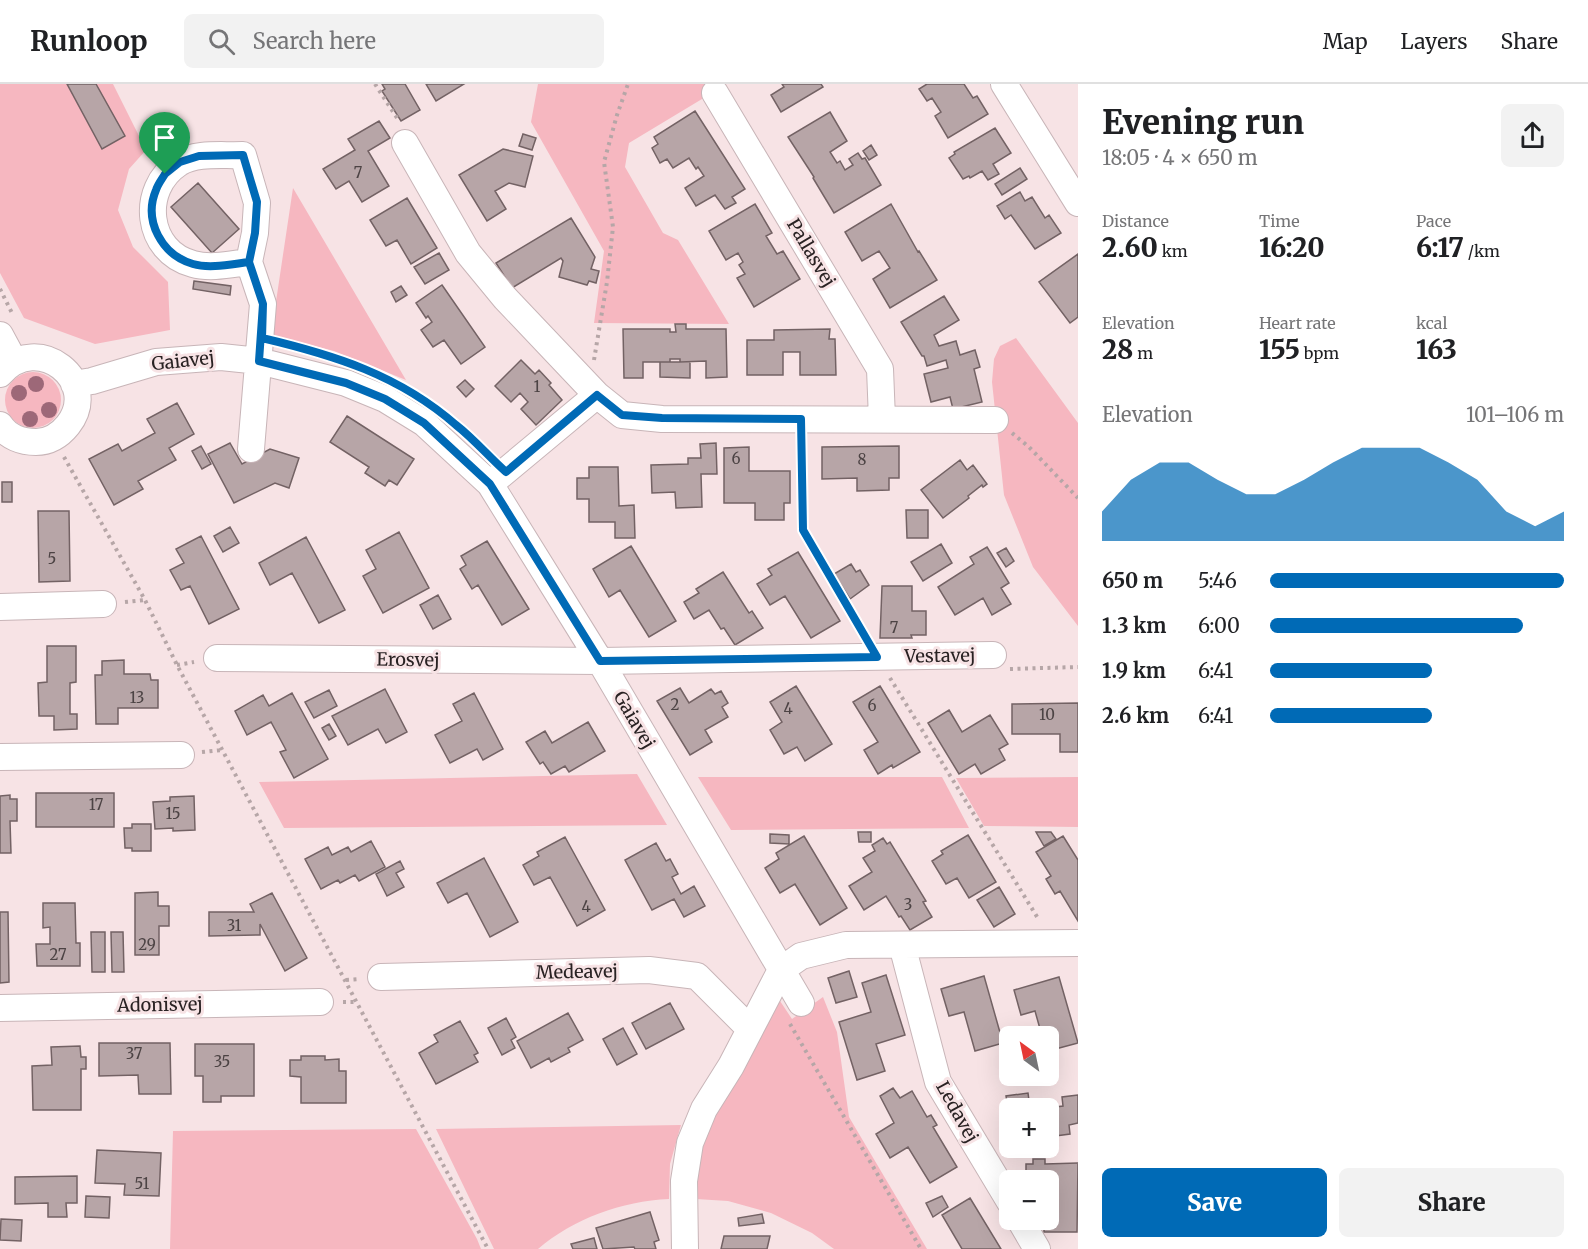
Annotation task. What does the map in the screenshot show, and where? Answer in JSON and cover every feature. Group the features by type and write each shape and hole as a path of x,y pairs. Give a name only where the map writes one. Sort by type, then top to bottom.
{"street":[{"path":"1004,84 1078,203"},
{"name":"Pallasvej","path":"715,93 880,369 882,419"},
{"path":"405,143 468,253 505,298 593,391 622,415 662,418 995,420"},
{"path":"249,262 214,266 195,265 177,257 163,244 154,228 152,209 155,190 165,174 180,162 199,156 243,155 257,202 255,233 249,262 263,304 251,448"},
{"path":"0,425 14,437 27,442 41,442 54,438 64,430 72,420 76,409 77,396 74,384 67,371 56,362 42,357 28,357 7,368 8,327"},
{"name":"Gaiavej","path":"74,384 156,362 221,357 259,361 346,383 385,399 424,423 490,484 600,661 801,1003"},
{"path":"490,484 593,391"},
{"path":"0,607 103,604"},
{"name":"Vestavej","path":"600,661 993,655"},
{"name":"Erosvej","path":"217,658 600,661"},
{"path":"0,757 181,755"},
{"path":"685,1249 684,1181 690,1143 704,1109 731,1066 781,970 801,956 846,945 1071,948"},
{"name":"Ledavej","path":"902,945 938,1082 999,1185"},
{"name":"Medeavej","path":"381,976 649,970 697,976 750,1029"},
{"name":"Adonisvej","path":"0,1008 320,1002"},
{"path":"1026,1230 1037,1249"}],"path":[{"path":"375,84 400,123 405,143"},
{"path":"593,391 613,227 604,162 628,84"},
{"path":"0,289 8,327"},
{"path":"801,419 803,530 877,657 1071,948"},
{"path":"995,420 1029,447 1078,498"},
{"path":"54,438 145,600 182,675 488,1249"},
{"path":"993,655 1002,670 1078,667"},
{"path":"801,1003 789,1021 921,1249"}],"shaded area":[{"path":"0,84 113,84 146,150 129,169 118,210 133,247 168,282 170,330 95,344 24,318 0,273"},
{"path":"538,84 708,84 702,99 629,143 625,167 663,233 678,240 729,324 594,323 604,251 531,122"},
{"path":"293,188 406,380 334,351 271,335"},
{"path":"1016,338 1078,423 1078,626 1033,567 1004,495 992,382 994,359 1000,346"},
{"path":"33,372 44,374 53,380 59,389 61,400 59,411 53,420 44,426 33,428 22,426 13,420 7,411 5,400 7,389 13,380 22,374"},
{"path":"637,774 667,825 284,828 259,782"},
{"path":"698,777 942,777 969,828 731,830"},
{"path":"1078,777 1078,827 984,826 956,778"},
{"path":"823,997 837,1032 849,1117 927,1249 834,1249 812,1233 771,1213 728,1201 696,1199 699,1158 709,1121 747,1064 761,1028 778,998 792,1019"},
{"path":"681,1125 670,1164 669,1199 634,1203 599,1214 567,1229 538,1249 494,1249 436,1129"},
{"path":"416,1129 481,1249 170,1249 173,1131"}],"building":[{"path":"67,84 96,84 125,136 102,149"},
{"path":"382,84 405,84 420,110 401,121 382,91 385,89"},
{"path":"426,84 464,84 436,101"},
{"path":"782,84 821,84 823,87 781,112 771,95 784,87"},
{"path":"927,84 964,84 973,98 977,96 988,114 948,138 935,116 941,112 932,98 927,101 919,89"},
{"path":"695,111 745,189 732,197 736,203 725,209 715,195 696,206 685,188 704,176 698,167 696,169 689,158 673,168 667,159 660,163 652,148 658,144 654,137"},
{"path":"830,112 847,141 830,152 837,163 840,161 845,170 853,165 849,159 858,153 862,159 865,158 881,185 834,213 788,137"},
{"path":"379,121 390,138 368,151 389,186 362,202 349,181 336,189 323,169 355,150 348,139"},
{"path":"995,128 1011,153 993,164 999,174 988,180 982,171 963,179 949,158 955,154 954,152"},
{"path":"523,134 536,138 532,150 519,146"},
{"path":"871,145 877,155 869,160 863,151"},
{"path":"503,149 533,156 525,187 509,183 495,191 506,209 487,221 459,175"},
{"path":"1020,168 1027,179 1002,195 995,184"},
{"path":"198,183 239,229 212,253 171,207"},
{"path":"1020,192 1025,201 1032,197 1045,218 1049,215 1061,233 1035,249 1011,215 1005,219 997,206"},
{"path":"407,198 437,248 411,264 397,240 386,246 370,220"},
{"path":"755,204 772,233 766,236 777,254 783,251 800,279 754,307 737,278 745,274 739,265 743,262 738,253 726,260 709,231"},
{"path":"891,204 937,280 890,308 873,279 890,268 879,251 862,261 845,232"},
{"path":"571,218 595,257 591,269 599,271 596,283 589,281 587,285 559,277 563,261 561,258 512,288 496,263"},
{"path":"439,253 449,270 425,284 414,267"},
{"path":"1078,254 1078,317 1070,323 1039,282"},
{"path":"194,281 231,286 230,295 193,289"},
{"path":"442,285 485,347 461,364 444,340 433,347 421,330 432,322 428,316 426,318 416,303"},
{"path":"401,286 407,295 396,302 391,292"},
{"path":"944,296 959,320 934,335 939,346 956,341 960,355 975,350 980,367 974,369 982,402 953,409 950,397 931,402 924,374 948,368 946,360 927,366 924,356 901,322"},
{"path":"675,324 686,324 686,329 726,329 727,377 706,378 706,361 680,362 680,359 670,359 670,362 643,362 643,378 624,378 623,329 670,329 670,332 676,332"},
{"path":"830,329 829,339 835,339 836,375 800,375 800,352 783,352 783,375 747,375 747,340 774,340 774,330"},
{"path":"521,360 535,374 539,370 562,400 536,425 521,409 528,402 520,393 511,402 495,386"},
{"path":"660,362 690,362 690,378 660,377"},
{"path":"465,380 474,389 466,397 457,387"},
{"path":"177,403 194,434 169,448 176,460 138,481 143,489 114,505 89,459 118,444 122,451 155,433 147,419"},
{"path":"347,416 414,459 397,485 389,480 385,486 365,473 369,467 330,442"},
{"path":"230,443 242,464 270,449 299,458 289,488 275,483 234,503 208,454"},
{"path":"716,443 717,474 701,474 702,507 676,508 675,492 652,493 651,465 688,464 688,458 701,458 700,444"},
{"path":"201,446 211,464 202,469 192,451"},
{"path":"899,446 899,478 889,478 889,490 857,491 857,478 822,479 822,447"},
{"path":"749,447 749,471 790,471 790,503 784,503 784,520 755,520 755,503 724,503 724,448"},
{"path":"960,460 967,470 973,465 987,484 983,487 982,485 943,518 921,490"},
{"path":"589,467 618,467 619,506 634,505 635,538 615,538 615,522 589,522 589,499 577,499 577,478 589,478"},
{"path":"2,482 12,482 12,502 2,502"},
{"path":"906,510 928,510 928,538 907,538"},
{"path":"38,511 69,511 70,581 39,582"},
{"path":"230,527 239,543 223,552 214,536"},
{"path":"399,532 429,588 383,613 363,576 376,569 366,550"},
{"path":"201,536 239,609 209,624 190,586 181,590 170,570 184,563 176,549"},
{"path":"306,537 345,610 319,623 292,573 270,585 259,563"},
{"path":"487,541 529,609 502,625 478,585 472,589 460,569 466,565 461,556"},
{"path":"941,544 952,563 923,581 911,562"},
{"path":"631,546 676,621 649,637 620,590 609,597 593,569"},
{"path":"987,547 1009,583 1001,588 1011,604 992,615 983,598 955,615 938,587 974,564 970,557"},
{"path":"1006,548 1014,561 1006,567 997,553"},
{"path":"798,552 840,621 811,638 785,596 770,605 757,584 772,575 768,569"},
{"path":"851,564 856,572 860,570 869,585 850,599 834,574"},
{"path":"723,572 749,613 752,611 763,628 735,645 709,610 694,619 684,602 699,593 696,589"},
{"path":"882,586 912,586 912,611 926,611 926,635 911,635 912,638 880,638"},
{"path":"438,595 451,619 433,629 420,605"},
{"path":"47,646 76,646 76,682 70,683 70,714 77,714 77,729 54,730 54,716 39,716 38,683 47,682"},
{"path":"124,660 124,674 150,674 151,680 158,680 158,708 118,708 118,724 96,724 95,675 102,675 102,661"},
{"path":"796,686 832,744 805,761 797,747 784,754 770,730 782,722 770,702"},
{"path":"880,686 920,752 878,774 864,750 878,742 853,702"},
{"path":"680,688 689,703 711,689 715,694 721,691 728,703 722,707 728,717 705,730 712,742 690,755 657,701"},
{"path":"385,689 407,732 386,743 378,729 348,745 332,716"},
{"path":"329,690 337,706 314,718 305,702"},
{"path":"292,693 328,759 294,778 280,752 286,750 271,722 247,735 235,711 263,695 269,706"},
{"path":"474,693 503,749 483,760 477,749 450,763 435,735 462,721 453,704"},
{"path":"1078,703 1078,752 1060,752 1060,734 1012,734 1012,704"},
{"path":"949,710 962,732 990,715 1008,744 999,749 1005,760 981,774 975,764 959,774 928,723"},
{"path":"588,722 605,751 569,772 565,766 551,774 543,762 540,764 526,742 545,731 552,743"},
{"path":"329,724 336,736 329,740 322,728"},
{"path":"36,793 114,793 114,827 36,827"},
{"path":"10,795 10,799 17,799 17,821 10,821 11,853 0,853 0,796"},
{"path":"194,796 195,830 155,829 153,802 170,801 170,797"},
{"path":"132,824 151,824 151,851 132,851 132,848 125,848 124,828 132,828"},
{"path":"858,832 871,832 871,842 859,842"},
{"path":"1036,832 1051,832 1056,839 1044,846"},
{"path":"770,834 789,835 789,844 770,843"},
{"path":"968,835 996,882 969,898 957,878 946,884 932,861 943,854 941,851"},
{"path":"804,836 847,908 820,925 795,884 780,893 765,868 779,859 776,853"},
{"path":"1063,836 1078,860 1078,921 1060,891 1055,894 1046,879 1051,876 1036,852"},
{"path":"565,837 605,910 577,926 550,877 534,885 523,865 539,856 537,852"},
{"path":"883,838 887,844 890,842 926,901 923,902 932,917 910,930 886,896 864,910 849,886 872,872 863,858 875,851 872,845"},
{"path":"371,841 385,867 359,881 355,875 340,883 338,880 321,889 305,859 328,847 332,855 348,847 351,852"},
{"path":"656,843 666,861 670,859 678,874 672,877 681,894 694,886 705,906 684,917 674,899 652,910 625,860"},
{"path":"484,858 518,922 490,937 467,893 448,903 437,883"},
{"path":"400,861 404,869 396,873 404,887 387,896 376,874"},
{"path":"999,887 1015,914 994,927 977,900"},
{"path":"158,892 158,906 169,906 169,926 159,926 159,955 135,955 135,893"},
{"path":"272,893 307,958 285,971 260,924 260,935 209,936 209,912 254,912 250,904"},
{"path":"43,903 75,903 76,943 80,943 80,966 37,966 36,944 50,944 50,927 43,928"},
{"path":"0,912 8,912 9,982 0,983"},
{"path":"91,932 105,932 105,972 92,972"},
{"path":"111,932 123,932 124,972 112,972"},
{"path":"849,971 857,997 836,1003 828,978"},
{"path":"886,975 905,1035 876,1044 885,1071 857,1080 839,1022 871,1012 862,983"},
{"path":"984,976 999,1029 999,1044 975,1051 964,1012 949,1016 941,989"},
{"path":"1059,977 1078,1043 1059,1048 1059,1026 1039,1026 1035,1011 1021,1015 1014,990"},
{"path":"670,1003 684,1029 646,1049 632,1023"},
{"path":"568,1013 583,1040 568,1048 570,1052 551,1062 549,1058 531,1068 517,1041"},
{"path":"506,1018 516,1037 511,1040 515,1048 502,1055 488,1028"},
{"path":"460,1021 478,1053 474,1055 478,1062 436,1084 419,1053 438,1042 434,1035"},
{"path":"623,1028 637,1054 617,1065 603,1039"},
{"path":"99,1043 170,1043 171,1094 139,1094 138,1075 99,1076"},
{"path":"195,1044 254,1044 254,1096 221,1096 221,1102 203,1102 203,1076 195,1076"},
{"path":"80,1046 81,1057 86,1057 86,1069 81,1069 81,1110 33,1110 32,1066 52,1065 51,1047"},
{"path":"301,1056 325,1056 325,1060 339,1059 339,1071 346,1071 346,1103 301,1103 301,1077 290,1076 290,1060 301,1060"},
{"path":"893,1088 900,1098 912,1091 927,1117 931,1115 937,1125 933,1127 957,1167 930,1183 908,1147 890,1158 876,1134 894,1123 880,1096"},
{"path":"1028,1093 1029,1098 1006,1098 1006,1096"},
{"path":"1078,1095 1078,1123 1069,1125 1070,1134 1059,1136 1059,1106 1063,1106 1062,1097"},
{"path":"97,1150 161,1153 159,1196 124,1195 125,1184 95,1183"},
{"path":"1033,1159 1045,1159 1045,1164 1078,1163 1077,1232 1044,1232 1044,1230 1059,1230 1059,1170 1026,1170 1026,1164 1033,1164"},
{"path":"77,1176 77,1203 66,1203 67,1217 48,1217 48,1203 15,1204 15,1177"},
{"path":"86,1196 110,1197 109,1218 85,1217"},
{"path":"942,1196 948,1207 933,1217 926,1203"},
{"path":"970,1198 1001,1249 962,1249 942,1215"},
{"path":"650,1212 659,1240 654,1242 656,1249 635,1249 634,1247 603,1249 596,1228"},
{"path":"762,1214 764,1223 739,1226 738,1218"},
{"path":"1,1219 22,1220 21,1241 0,1240"},
{"path":"724,1236 770,1236 767,1249 721,1249"},
{"path":"594,1238 597,1249 573,1249 571,1244"}],"route":[{"path":"165,174 155,190 152,209 154,228 163,244 177,257 195,265 214,266 249,262 263,304 259,361 346,383 385,399 424,423 490,484 600,661 877,657 803,530 801,419 662,418 622,415 597,395 506,472 455,424 415,395 383,376 317,351 262,338 263,304 249,262 255,233 257,202 243,155 199,156 180,162 165,174"}]}
